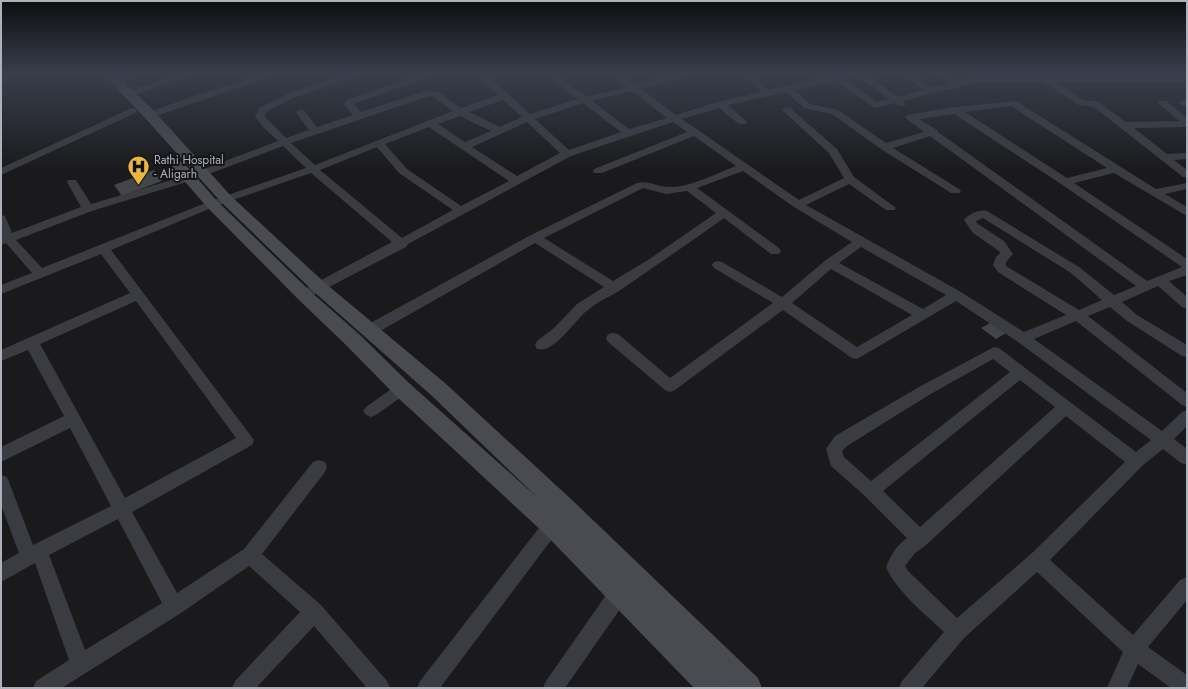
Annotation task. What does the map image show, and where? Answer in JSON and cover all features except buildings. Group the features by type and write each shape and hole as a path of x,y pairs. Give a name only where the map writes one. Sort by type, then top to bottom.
{"street":[{"path":"1,172 137,107 143,106"},
{"path":"270,106 262,110 260,113 261,119 336,190 402,244"},
{"path":"349,106 359,116"},
{"path":"5,240 88,209 196,175 284,142 389,106"},
{"path":"452,106 460,112 500,131"},
{"path":"1,290 219,202 313,169 476,106"},
{"path":"516,106 567,154"},
{"path":"464,146 528,118 565,106"},
{"path":"592,106 628,133"},
{"path":"657,106 798,205 860,242 956,295 1022,338 1187,458"},
{"path":"311,291 402,244 567,154 714,106"},
{"path":"724,106 742,122"},
{"path":"808,106 835,112 884,147 955,191"},
{"path":"902,106 910,117 933,132 1146,287"},
{"path":"910,117 983,106"},
{"path":"1019,106 1116,169 1187,212"},
{"path":"1099,106 1187,175"},
{"path":"1167,106 1187,124"},
{"path":"137,107 219,202 311,291 353,340 402,389 552,525 620,592 713,688"},
{"path":"787,110 833,151 850,179 890,208"},
{"path":"955,110 1065,182 1187,265"},
{"path":"300,112 315,131"},
{"path":"430,123 517,181"},
{"path":"1124,125 1187,124"},
{"path":"598,171 696,132"},
{"path":"884,147 933,132"},
{"path":"379,143 403,171 461,211"},
{"path":"1164,156 1187,156"},
{"path":"370,330 535,238 641,185 670,191 689,187 744,167"},
{"path":"1065,182 1116,169"},
{"path":"798,205 850,179"},
{"path":"72,182 88,209"},
{"path":"1156,192 1187,186"},
{"path":"689,187 775,250"},
{"path":"542,346 559,332 582,307 614,288 724,213"},
{"path":"1187,352 1132,318 1075,270 983,213 970,220 972,225 979,231 1000,243 1005,248 1007,254 1000,260 999,265 1002,270 1077,315 1187,401"},
{"path":"1,219 5,240 40,274"},
{"path":"535,238 614,288"},
{"path":"613,338 670,386 783,303 830,263 860,242"},
{"path":"1,573 246,440 104,249"},
{"path":"830,263 922,314"},
{"path":"718,265 783,303 857,354 956,295"},
{"path":"1022,338 1146,287 1159,280 1187,270"},
{"path":"1159,280 1187,304"},
{"path":"311,291 370,330 438,389 558,502 748,688"},
{"path":"1,356 137,295"},
{"path":"32,343 174,606"},
{"path":"920,539 871,491 837,461 834,449 842,441 924,391 994,352 1136,462"},
{"path":"871,491 1020,372"},
{"path":"371,411 402,389"},
{"path":"957,631 901,578 895,567 899,558 908,546 920,539 1066,407"},
{"path":"909,688 957,631 1037,560 1136,462 1164,440 1187,416"},
{"path":"1,455 72,419"},
{"path":"43,688 174,606 250,555 319,467"},
{"path":"1,482 34,554 81,664"},
{"path":"427,688 552,525"},
{"path":"250,555 314,612 380,688"},
{"path":"1037,560 1134,649 1187,688"},
{"path":"1116,688 1134,649 1187,586"},
{"path":"553,688 620,592"},
{"path":"242,688 314,612"}],"place":[{"name":"Rathi Hospital - Aligarh","path":"138,186"}]}
